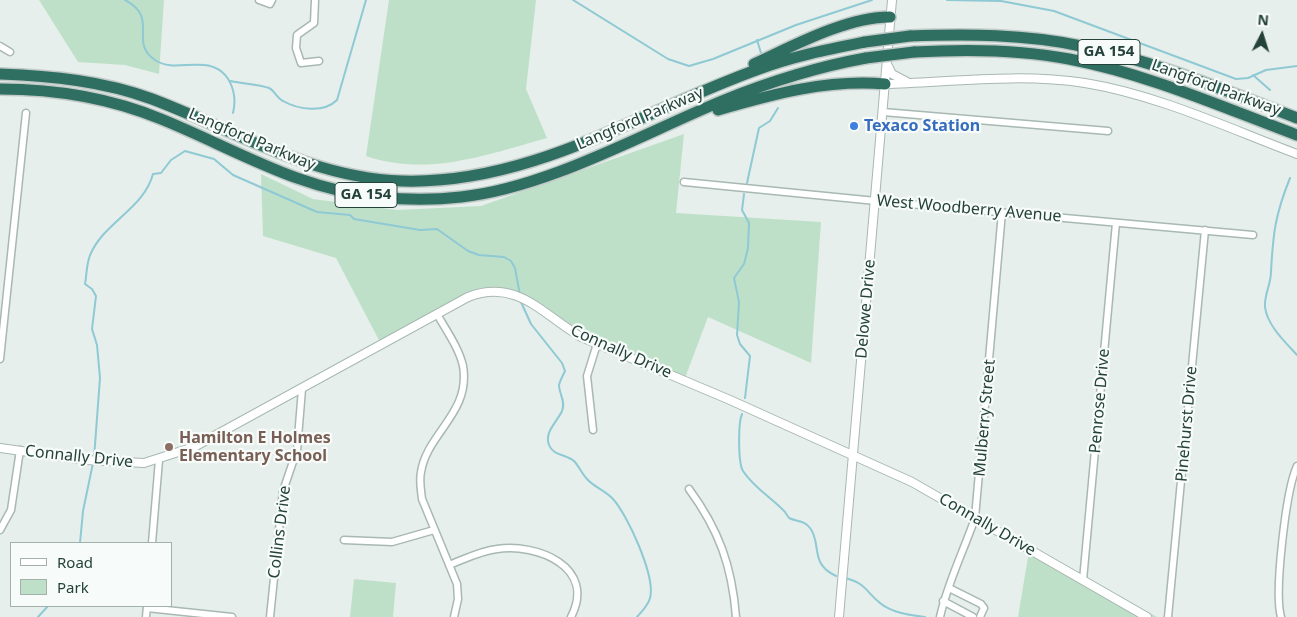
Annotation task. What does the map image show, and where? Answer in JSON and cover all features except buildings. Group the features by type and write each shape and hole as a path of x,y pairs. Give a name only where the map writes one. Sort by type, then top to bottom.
{"highway":[{"path":"694,96 745,68 802,42 863,21 890,16"},
{"name":"Langford Parkway","path":"0,74 43,76 114,88 151,99 290,157 352,174 402,181 486,174 532,163 596,138 760,68 865,42 910,36 1002,36 1079,46 1170,71 1297,118"},
{"name":"Langford Parkway","path":"0,89 58,92 124,106 162,119 279,173 323,187 379,197 441,199 494,191 547,175 722,101 814,68 866,58 914,52 991,50 1068,59 1145,79 1297,135"},
{"path":"678,121 803,89 864,82 885,84"}],"street":[{"path":"260,0 270,4 272,0"},
{"path":"315,0 314,23 298,35 296,48 301,64 319,61"},
{"name":"Delowe Drive","path":"839,617 884,112 892,0"},
{"path":"0,46 10,52"},
{"path":"887,64 892,74 909,83"},
{"path":"885,84 1040,79 1085,83 1155,101 1297,154"},
{"path":"884,112 1108,131"},
{"path":"0,360 26,113"},
{"name":"West Woodberry Avenue","path":"684,182 1253,235"},
{"name":"Mulberry Street","path":"940,617 943,602 975,518 1002,212"},
{"name":"Penrose Drive","path":"1083,580 1116,222"},
{"name":"Pinehurst Drive","path":"1168,617 1205,230"},
{"name":"Connally Drive","path":"0,448 120,463 144,463 159,460 194,447 478,293 512,293 528,299 561,325 597,344 912,482 1148,617"},
{"path":"437,314 459,353 464,379 458,406 426,456 420,472 422,499 456,584 458,598 454,617"},
{"path":"593,430 587,376 597,344"},
{"name":"Collins Drive","path":"270,617 283,490 297,450 302,389"},
{"path":"0,530 11,510 20,450"},
{"path":"152,542 159,460"},
{"path":"1281,617 1278,592 1289,496 1297,466"},
{"path":"689,489 708,515 718,535 728,565 736,617"},
{"path":"344,540 392,542 434,530"},
{"path":"449,565 497,549 519,549 548,555 559,560 573,576 577,595 571,617"},
{"path":"949,588 981,604 984,608 980,617"},
{"path":"943,602 973,617"},
{"path":"146,617 147,607 232,617"}],"green space":[{"path":"39,0 164,0 159,74 125,65 78,62"},
{"path":"389,0 536,0 526,89 547,138 479,157 434,164 389,162 366,156"},
{"path":"684,134 676,213 821,222 811,363 708,317 685,378 594,341 550,315 515,290 477,291 382,346 336,258 263,236 261,174 313,199 397,210 481,206"},
{"path":"1030,545 1157,617 1018,617"},
{"path":"354,579 396,583 393,617 350,617"}],"waterway":[{"path":"125,0 141,14 144,46 147,53 155,60 167,65 204,65 220,70 233,89 233,113"},
{"path":"231,81 269,88 281,100 304,108 311,109 332,104 337,100 366,0"},
{"path":"573,0 668,59 689,66 713,59 796,25 872,0"},
{"path":"947,0 1001,1 1054,11 1236,79 1248,78 1266,70 1297,66"},
{"path":"757,40 761,53"},
{"path":"1253,75 1270,90"},
{"path":"747,183 759,128 770,121 778,108"},
{"path":"94,458 100,378 97,345 92,329 96,296 92,289 85,284 89,257 105,232 141,196 153,174 161,173 171,160 185,151 214,159"},
{"path":"214,159 233,175 317,212 350,215 354,219 420,230 437,229 468,251 479,255 504,257 511,261 515,268 520,295"},
{"path":"1290,178 1276,225 1271,276 1265,307 1266,314 1273,327 1297,355"},
{"path":"744,194 742,210 749,223 748,248 744,264 734,278 739,302 737,335 740,344 750,356 745,398"},
{"path":"521,302 531,324 562,363 565,371 559,385 563,407 548,436 549,445 553,451 574,461 590,482 612,498 625,517 645,561 651,588 650,598 637,617"},
{"path":"742,414 739,443 743,471 752,483 780,507 789,518 808,525 813,534 822,566 836,576"},
{"path":"80,542 83,511 93,463"},
{"path":"845,578 862,585 880,603 890,609 925,617"},
{"path":"38,617 47,607"}],"place":[{"name":"Texaco Station","path":"854,126"},
{"name":"Hamilton E Holmes Elementary School","path":"169,447"}]}
